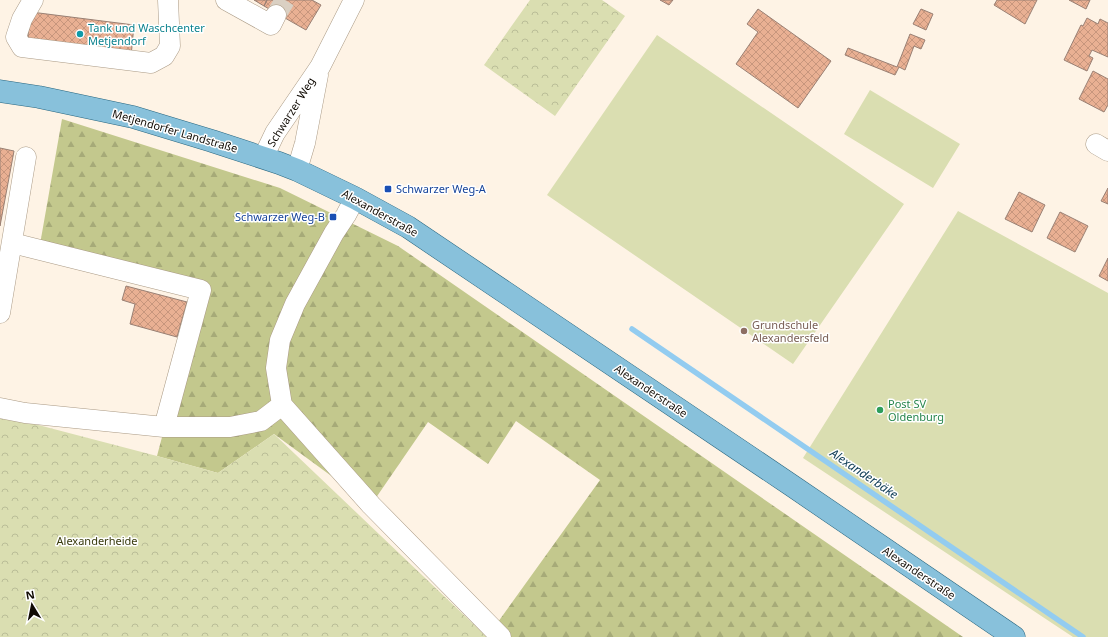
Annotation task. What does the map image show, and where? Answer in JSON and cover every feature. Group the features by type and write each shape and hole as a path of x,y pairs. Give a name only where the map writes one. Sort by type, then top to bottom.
{"main road":[{"name":"Metjendorfer Landstraße","path":"0,90 132,117 280,163"},
{"name":"Alexanderstraße","path":"280,163 355,198 415,232 1014,637"}],"street":[{"path":"33,0 22,19 16,37 22,47 151,63 164,56 170,46 168,0"},
{"path":"226,0 271,25 276,15"},
{"name":"Schwarzer Weg","path":"320,67 305,144 280,163 275,133 320,67 354,0"},
{"path":"0,313 3,282 12,243 26,157"},
{"path":"355,198 295,304 280,340 276,368 282,405 371,505 500,637"},
{"path":"12,243 201,290 164,427"},
{"path":"0,408 25,413 164,427 230,428 261,421 282,405"}],"green space":[{"path":"530,0 602,0 625,16 555,116 484,65"},
{"path":"657,35 904,204 793,364 547,195"},
{"path":"870,90 960,144 933,188 844,134"},
{"path":"62,119 280,188 398,246 963,637 501,637 493,629 600,480 516,421 488,464 428,422 371,505 274,434 218,473 157,456 201,290 39,250"},
{"name":"Post SV Oldenburg","path":"958,211 1108,293 1108,637 1073,637 803,458"},
{"name":"Alexanderheide","path":"0,415 218,473 274,434 487,637 0,637"}],"building":[{"path":"254,0 267,0 264,6"},
{"path":"267,0 312,0 321,5 306,30 264,6"},
{"path":"660,0 673,0 669,5"},
{"path":"997,0 1037,0 1025,24 994,5"},
{"path":"1069,0 1090,0 1086,9"},
{"path":"758,9 831,61 798,108 736,64 758,32 747,24"},
{"path":"921,9 933,14 926,30 913,24"},
{"name":"Tank und Waschcenter Metjendorf","path":"31,12 134,25 130,67 27,43"},
{"path":"1087,18 1098,24 1100,19 1108,23 1108,57 1092,50 1089,56 1093,58 1087,71 1064,60 1081,25 1083,26"},
{"path":"910,34 925,40 921,49 914,46 905,70 899,67 895,75 845,55 848,48 897,67"},
{"path":"1093,71 1108,79 1108,105 1104,112 1079,99"},
{"path":"0,148 14,151 0,226"},
{"path":"1108,188 1108,204 1101,201"},
{"path":"1019,192 1045,205 1032,232 1005,219"},
{"path":"1060,212 1088,226 1075,252 1047,238"},
{"path":"1108,258 1108,281 1099,276"},
{"path":"126,286 187,302 177,337 130,324 135,304 122,300"}],"waterway":[{"name":"Alexanderbäke","path":"632,329 1083,637"}],"tunnel":[{"path":"276,15 285,0"}],"place":[{"name":"Tank und Waschcenter Metjendorf","path":"80,34"},
{"name":"Schwarzer Weg-A","path":"388,189"},
{"name":"Schwarzer Weg-B","path":"333,217"},
{"name":"Grundschule Alexandersfeld","path":"744,331"},
{"name":"Post SV Oldenburg","path":"880,410"}]}
